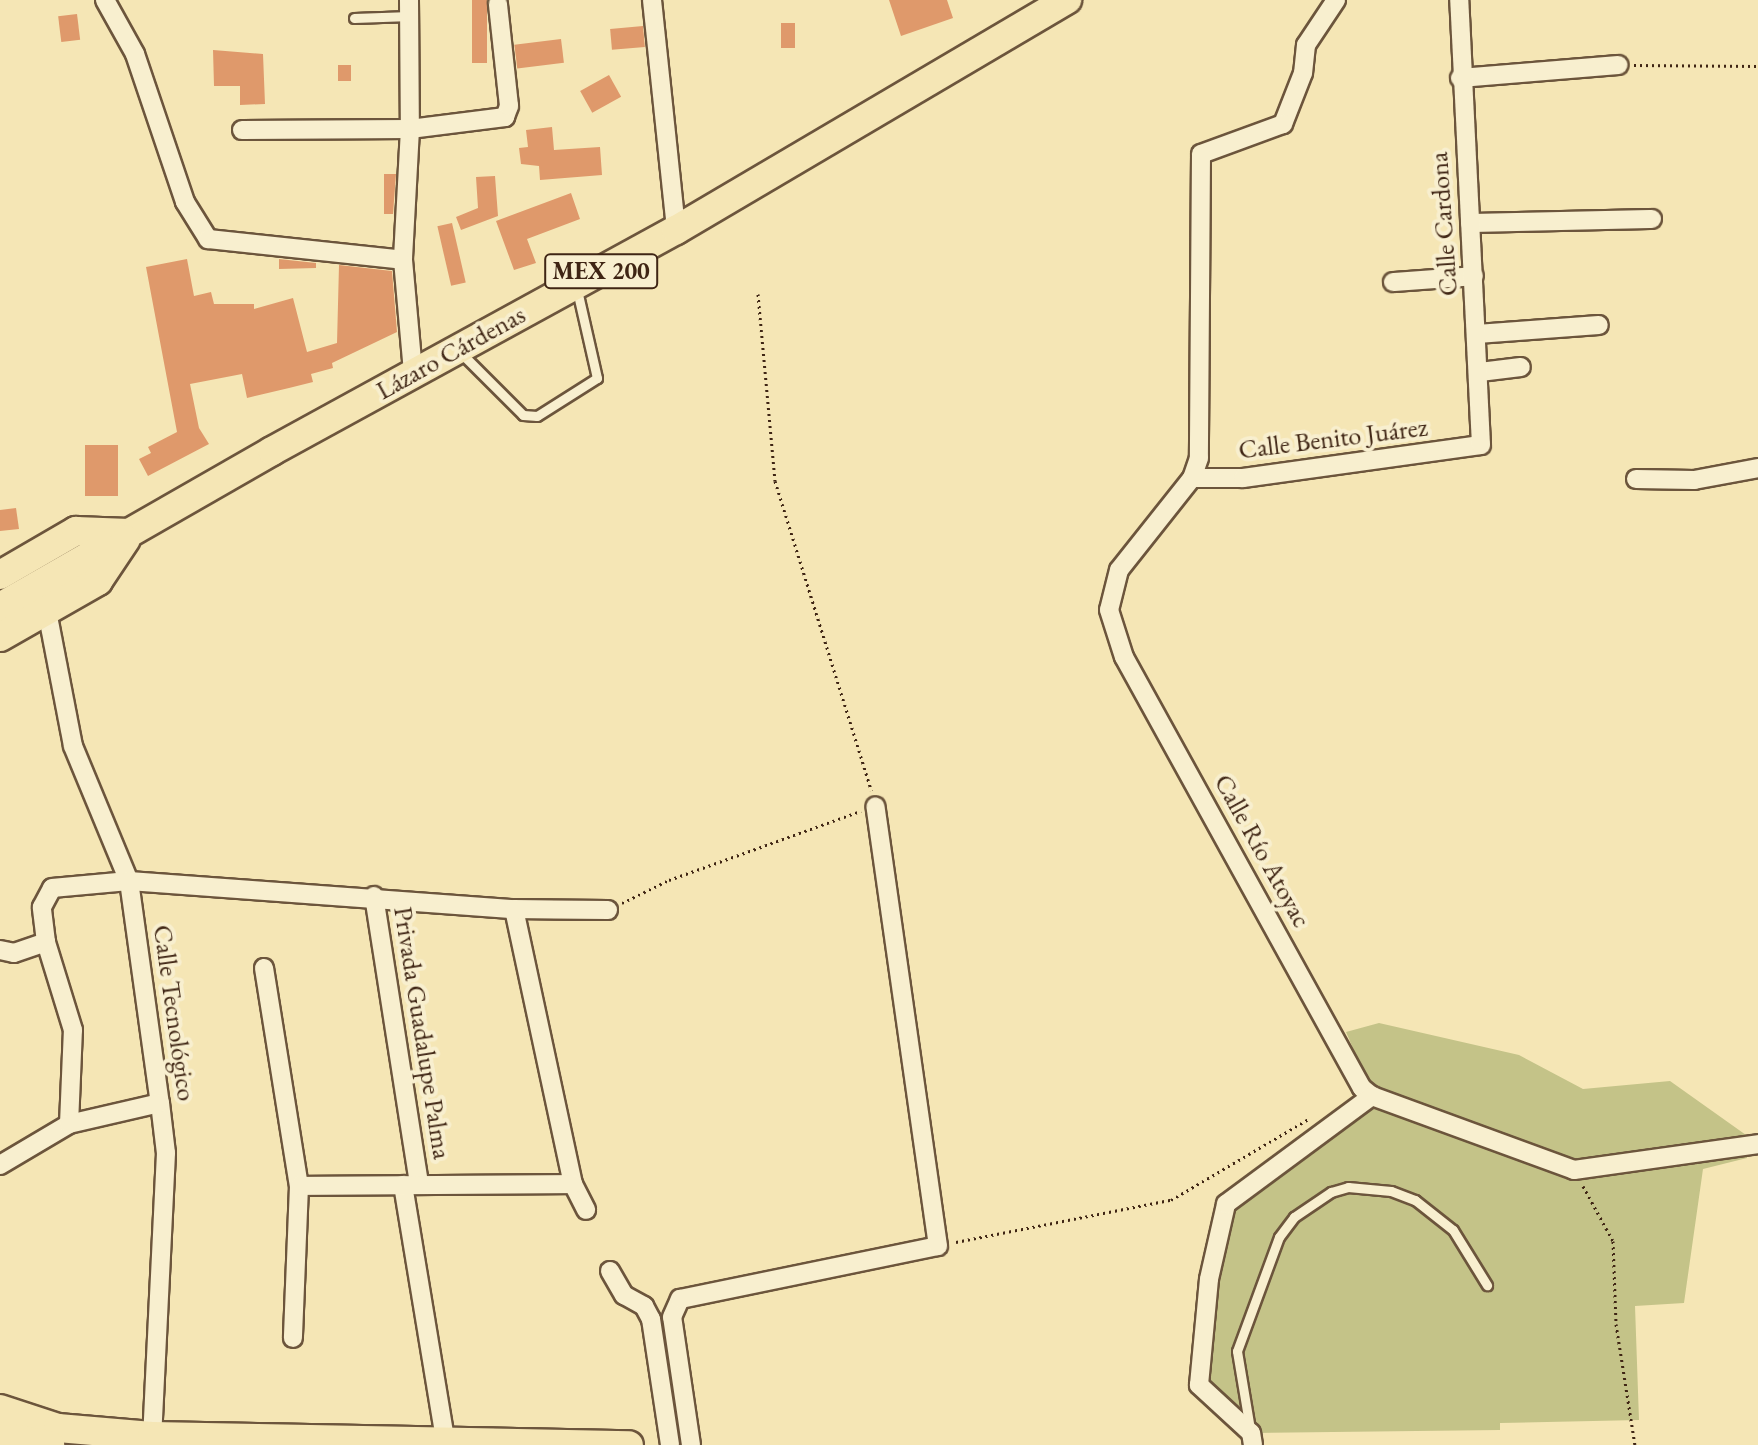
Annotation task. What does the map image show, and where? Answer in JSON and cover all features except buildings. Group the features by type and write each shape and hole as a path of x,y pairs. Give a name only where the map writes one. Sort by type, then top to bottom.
{"main road":[{"name":"Lázaro Cárdenas","path":"0,607 413,373 676,230 1067,0"},
{"path":"0,575 76,531 130,533"},
{"name":"MEX 200","path":"0,637 98,581 130,533"},
{"path":"0,1390 121,1433"},
{"path":"0,1409 58,1428 152,1436 446,1444 629,1445"},
{"path":"0,1436 50,1445"}],"street":[{"path":"105,0 135,54 185,202 208,239 403,260"},
{"path":"652,0 676,230"},
{"name":"Calle Río Atoyac","path":"1336,0 1306,45 1303,73 1283,124 1201,154 1201,420 1192,478 1119,570 1109,610 1124,657 1362,1088 1372,1096"},
{"name":"Calle Cardona","path":"1459,0 1460,78 1480,372 1481,445"},
{"path":"242,130 410,129 505,117 509,106 498,4"},
{"path":"410,8 410,129 403,260 413,373"},
{"path":"1460,78 1618,65"},
{"path":"1470,223 1652,219"},
{"path":"1393,282 1474,276"},
{"path":"1477,334 1599,325"},
{"path":"1480,372 1521,367"},
{"name":"Calle Benito Juárez","path":"1192,478 1243,478 1481,445"},
{"path":"1636,479 1680,480 1758,468"},
{"name":"Calle Tecnológico","path":"47,611 73,746 129,881 160,1103 166,1153 152,1436"},
{"path":"691,1445 672,1317 680,1299 938,1246 875,806"},
{"name":"Privada Guadalupe Palma","path":"46,942 42,907 52,888 129,881 374,896 446,1444"},
{"path":"374,896 514,909 608,910"},
{"path":"514,909 573,1184 586,1210"},
{"path":"0,950 14,953 46,942 73,1030 69,1124"},
{"path":"264,968 299,1186 293,1338"},
{"path":"1252,1439 1199,1385 1209,1279 1226,1204 1372,1096 1574,1170 1756,1144"},
{"path":"0,1165 69,1124 160,1103"},
{"path":"299,1186 411,1184"},
{"name":"Privada Guadalupe Palma","path":"411,1184 573,1184"},
{"path":"610,1271 624,1295 644,1306 651,1319 670,1445"}],"lane":[{"path":"354,18 410,8"},
{"path":"457,349 523,415 537,416 589,388 597,378 576,285"},
{"path":"1252,1439 1237,1351 1279,1237 1294,1217 1331,1192 1348,1187 1391,1191 1415,1200 1453,1230 1487,1285"}],"path":[{"path":"1618,65 1758,66"},
{"path":"608,910 669,880 875,806 775,481 758,294"},
{"path":"938,1246 1171,1200 1321,1112"},
{"path":"1574,1170 1613,1241 1616,1324 1635,1445"}],"shaded area":[{"path":"1379,1023 1519,1055 1583,1089 1670,1081 1746,1135 1747,1158 1703,1169 1684,1303 1635,1306 1639,1420 1500,1423 1500,1430 1256,1433 1206,1377 1216,1255 1228,1208 1377,1104 1346,1032"}]}
